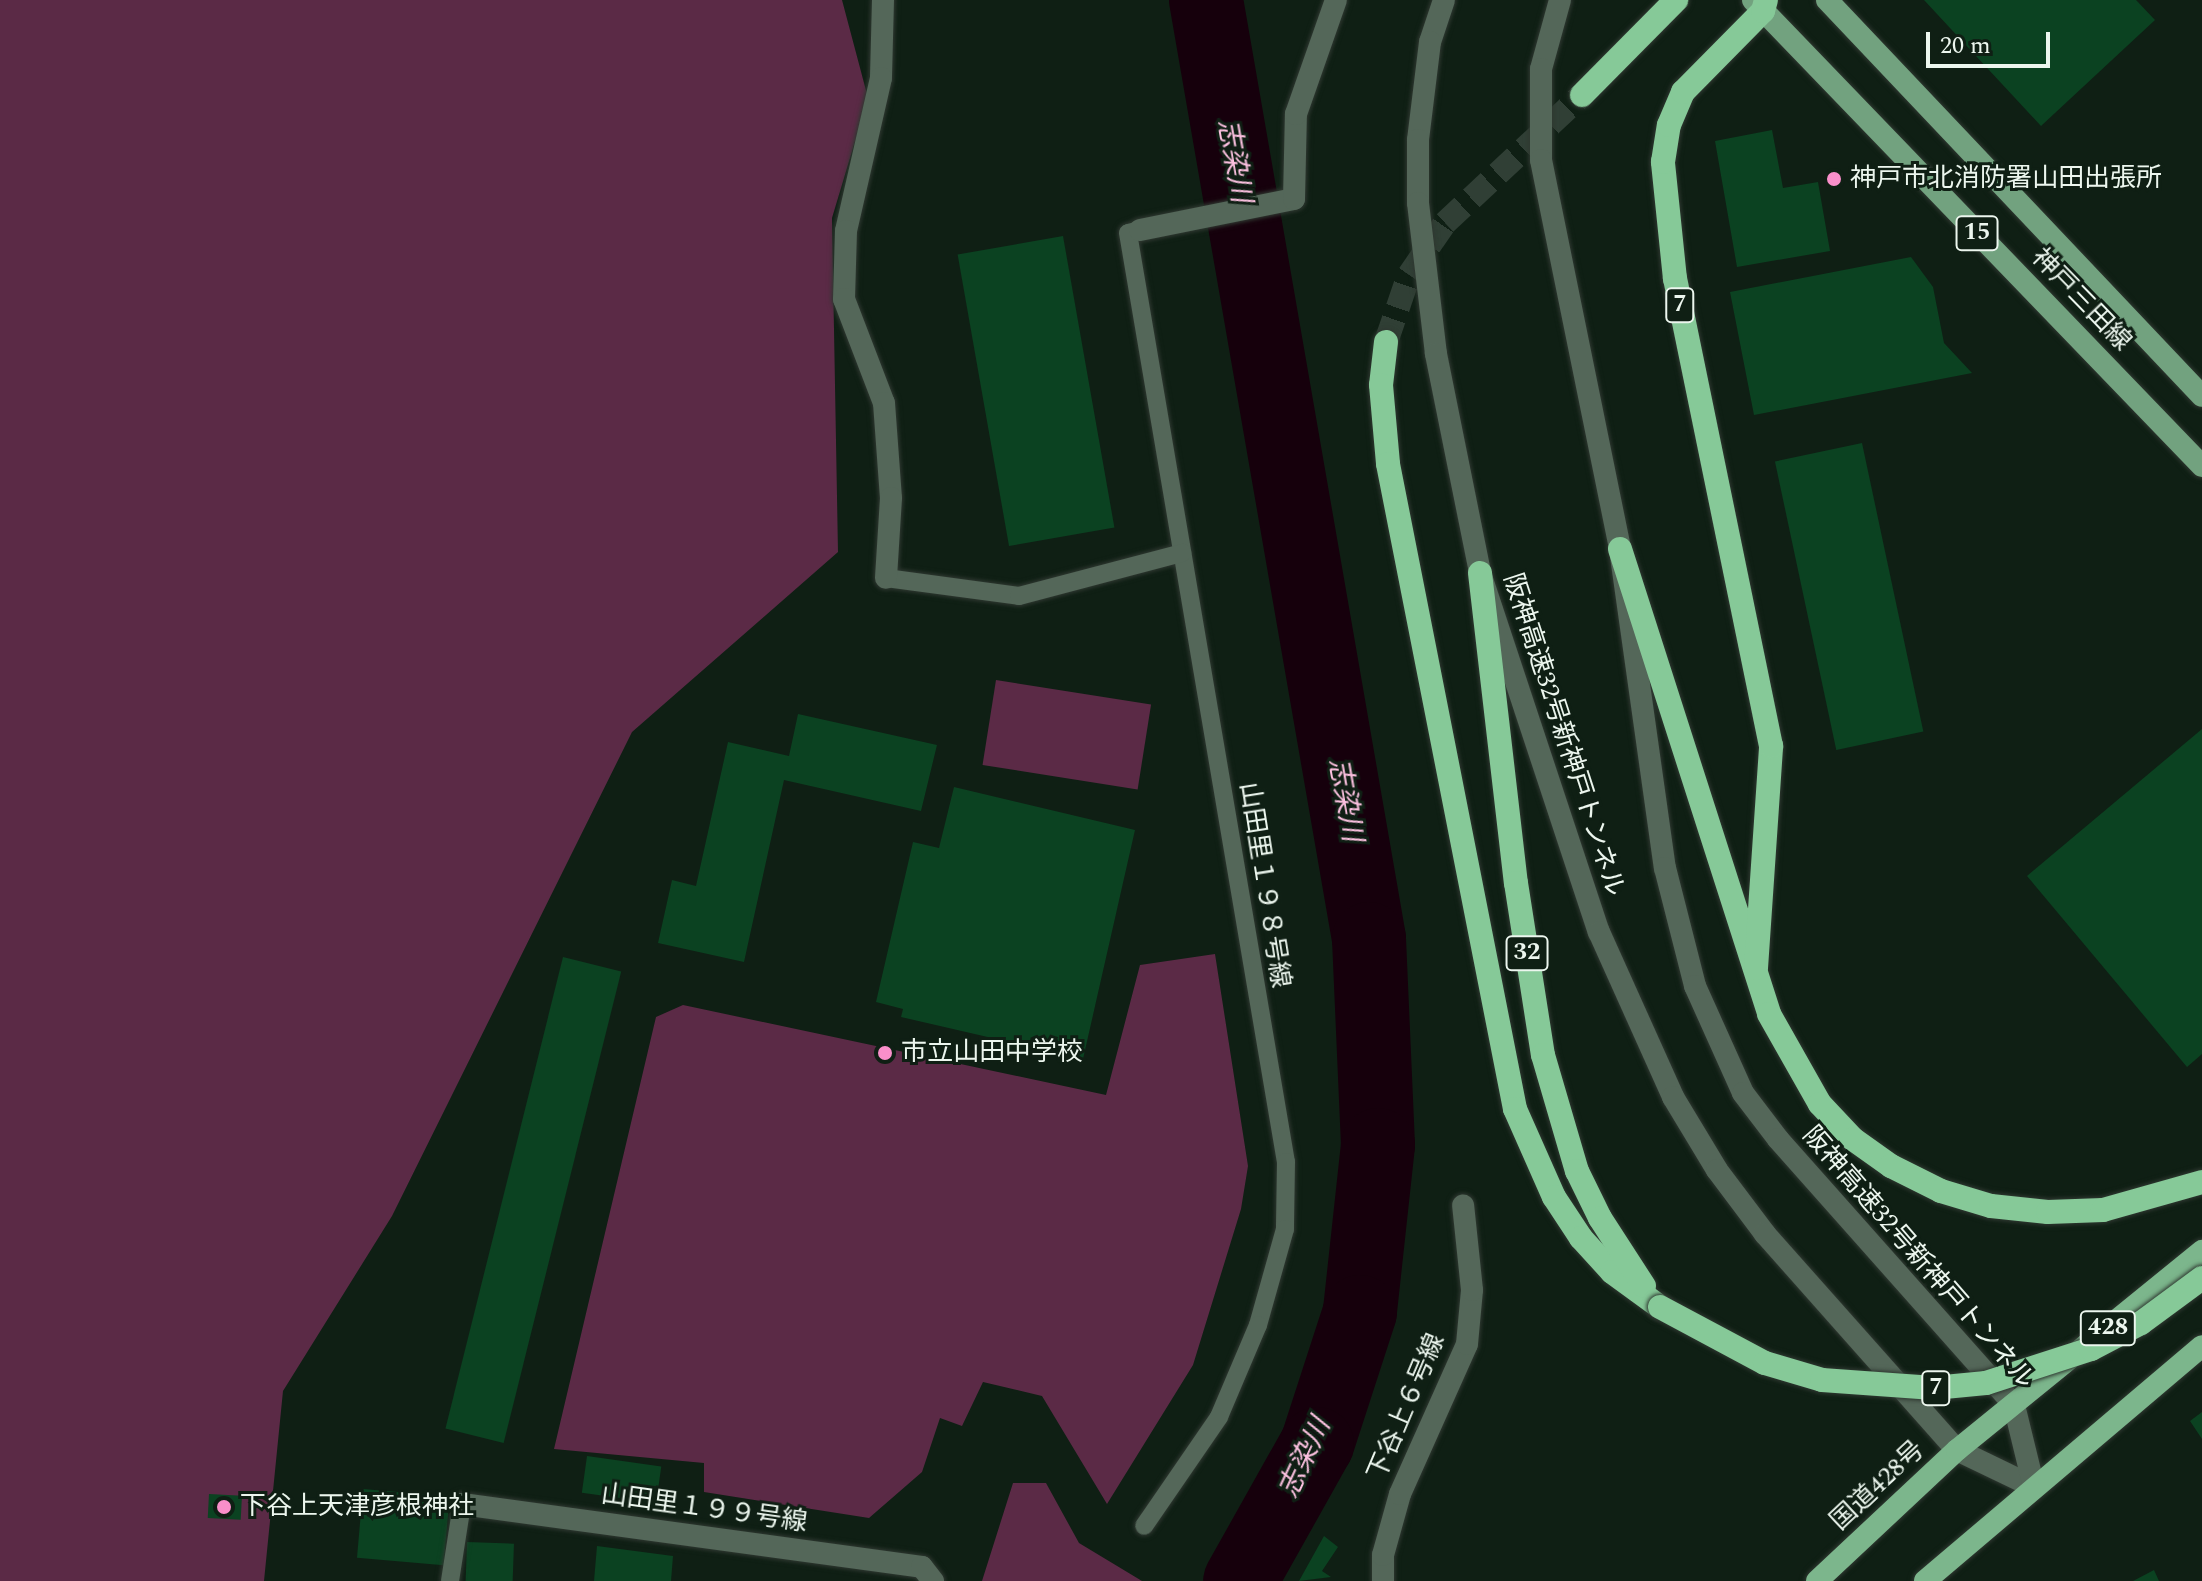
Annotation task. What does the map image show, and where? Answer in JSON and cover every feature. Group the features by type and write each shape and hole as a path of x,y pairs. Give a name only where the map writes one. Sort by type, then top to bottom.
{"highway":[{"path":"1582,95 1676,0"},
{"name":"7","path":"1756,968 1771,746 1675,279 1663,162 1669,125 1683,92 1761,4"},
{"path":"1386,342 1381,385 1388,464 1515,1109 1554,1197 1581,1238 1612,1272 1660,1307"},
{"name":"7","path":"1620,549 1769,1014 1820,1104 1853,1139 1891,1166 1941,1191 1991,1206 2048,1212 2103,1210 2202,1182"},
{"name":"32","path":"1480,573 1516,883 1552,1094 1600,1218 1660,1307"},
{"name":"国道428号","path":"1817,1581 1957,1450 2202,1251"},
{"name":"7","path":"1660,1307 1765,1363 1822,1380 1934,1388 1986,1383 2091,1349 2141,1323 2202,1278"},
{"path":"1925,1581 2202,1346"}],"main road":[{"name":"神戸三田線","path":"1827,0 2202,396"},
{"name":"神戸三田線","path":"1761,4 2202,466"}],"street":[{"path":"883,0 881,78 846,231 844,299 884,403 891,498 886,578"},
{"path":"1140,230 1294,199 1296,114 1336,0"},
{"name":"阪神高速32号新神戸トンネル","path":"1444,0 1422,92 1418,203 1436,354 1480,573 1599,932 1673,1097 1717,1170 1765,1234 1957,1450 2034,1487"},
{"name":"阪神高速32号新神戸トンネル","path":"1560,0 1541,69 1541,160 1620,549 1665,868 1695,986 1717,1041 1743,1093 1778,1139 2014,1405 2034,1487"},
{"name":"下谷上６号線","path":"1383,1581 1383,1555 1400,1494 1467,1344 1472,1290 1463,1205"},
{"name":"山田里１９９号線","path":"462,1504 922,1567 933,1581"}],"lane":[{"name":"山田里１９８号線","path":"1140,230 1128,233 1286,1162 1285,1229 1258,1325 1219,1417 1144,1526"},
{"path":"886,578 1019,596 1182,553"},
{"path":"450,1581 462,1504"}],"shaded area":[{"path":"0,0 842,0 868,98 832,218 838,552 632,732 392,1216 283,1391 264,1581 0,1581"},
{"path":"996,680 1151,705 1138,790 983,765"},
{"path":"1215,954 1248,1166 1241,1209 1193,1365 1107,1504 1042,1396 983,1382 962,1426 940,1418 922,1472 869,1518 704,1492 704,1463 554,1449 656,1017 683,1005 1106,1095 1140,965"},
{"path":"1013,1483 1046,1483 1079,1543 1142,1581 982,1581"}],"building":[{"path":"1924,0 2136,0 2155,20 2041,126"},
{"path":"1772,130 1783,188 1818,182 1830,251 1737,267 1715,141"},
{"path":"1063,236 1114,528 1009,546 958,255"},
{"path":"1911,257 1933,287 1944,343 1972,373 1754,415 1730,292"},
{"path":"1862,443 1923,732 1836,750 1775,462"},
{"path":"798,714 937,745 921,811 784,780 744,962 658,943 672,880 696,886 728,742 789,756"},
{"path":"2202,729 2202,1054 2187,1067 2027,876"},
{"path":"954,787 1135,830 1083,1059 901,1017 903,1009 876,1002 913,842 939,848"},
{"path":"563,957 621,972 504,1443 445,1429"},
{"path":"2202,1412 2202,1439 2190,1421"},
{"path":"587,1456 661,1466 656,1503 582,1493"},
{"path":"363,1489 450,1497 444,1565 357,1558"},
{"name":"下谷上天津彦根神社","path":"209,1494 242,1496 241,1520 208,1518"},
{"path":"1324,1536 1338,1547 1322,1571 1331,1577 1299,1581"},
{"path":"467,1542 514,1544 513,1581 466,1581"},
{"path":"597,1546 673,1556 671,1581 594,1581"},
{"path":"2154,1570 2159,1581 2133,1581"}],"waterway":[{"name":"志染川","path":"1206,0 1369,939 1378,1145 1360,1312 1317,1444 1240,1581"}],"tunnel":[{"path":"1386,342 1409,275 1445,223 1582,95"}],"place":[{"name":"神戸市北消防署山田出張所","path":"1834,179"},
{"name":"市立山田中学校","path":"885,1053"},
{"name":"下谷上天津彦根神社","path":"224,1507"}]}
